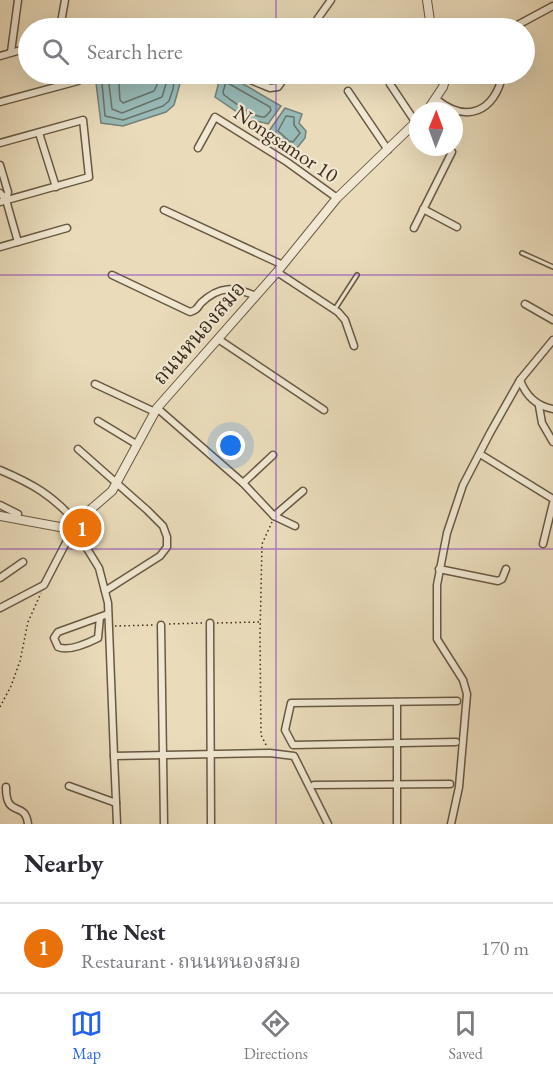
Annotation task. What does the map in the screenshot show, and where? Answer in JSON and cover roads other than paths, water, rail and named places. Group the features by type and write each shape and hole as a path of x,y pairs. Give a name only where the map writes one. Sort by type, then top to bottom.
{"street":[{"path":"11,52 18,0"},
{"path":"62,18 65,0"},
{"path":"319,18 331,0"},
{"path":"427,0 430,18"},
{"path":"531,18 553,6"},
{"path":"0,56 18,50"},
{"path":"0,102 67,84"},
{"path":"260,84 270,88 278,87 280,84"},
{"path":"390,84 409,111"},
{"path":"434,102 444,84"},
{"path":"436,99 448,108 468,114 489,102 500,84"},
{"path":"348,91 388,150"},
{"name":"Nongsamor 10","path":"198,148 215,117 287,162 337,198"},
{"path":"0,142 83,120 89,177 3,201"},
{"name":"ถนนหนองสมอ","path":"68,530 112,491 156,410 278,272 337,198 409,130"},
{"path":"39,133 56,187"},
{"path":"414,228 450,156"},
{"path":"0,165 8,192 3,201"},
{"path":"0,193 18,242"},
{"path":"423,209 458,227"},
{"path":"164,210 283,265"},
{"path":"0,247 67,228"},
{"path":"278,272 334,309 345,320 354,346"},
{"path":"112,275 190,312 196,311 209,297 231,288 256,296"},
{"path":"525,304 553,320"},
{"path":"218,339 324,410"},
{"path":"451,824 459,787 468,694 464,680 437,639 439,569 447,533 464,485 520,380 553,340"},
{"path":"520,380 523,388 540,406 553,409"},
{"path":"95,384 156,410 243,483 274,516 296,526"},
{"path":"540,406 542,423 553,442"},
{"path":"98,422 136,444"},
{"path":"78,449 163,526 167,537 167,547 160,556 105,591"},
{"path":"480,454 553,501 543,544"},
{"path":"243,483 273,455"},
{"path":"0,470 31,484 54,499 76,522"},
{"path":"274,516 303,491"},
{"path":"0,505 18,514"},
{"path":"0,516 68,530 86,547 99,568 105,591 109,626 117,824"},
{"path":"0,608 44,585 68,530"},
{"path":"0,578 23,562"},
{"path":"439,569 498,581 506,569"},
{"path":"100,618 98,638 72,647 62,649 58,647 54,638 58,632 108,614"},
{"path":"210,623 211,824"},
{"path":"161,625 164,824"},
{"path":"456,742 293,746 285,730 291,702 458,701"},
{"path":"397,702 397,824"},
{"path":"114,756 270,753 294,756 328,824"},
{"path":"314,785 450,784"},
{"path":"69,786 116,803"},
{"path":"6,788 8,804 26,814 28,824"}],"lane":[{"path":"522,253 553,267"},
{"path":"334,309 357,275"}],"water":[{"path":"96,84 180,84 174,105 166,112 123,126 101,123"},
{"path":"218,84 243,84 281,106 268,124 246,118 215,97"},
{"path":"285,108 302,114 299,123 306,131 305,138 297,148 287,148 269,131"}],"place":[{"name":"The Nest","path":"82,528"}]}
